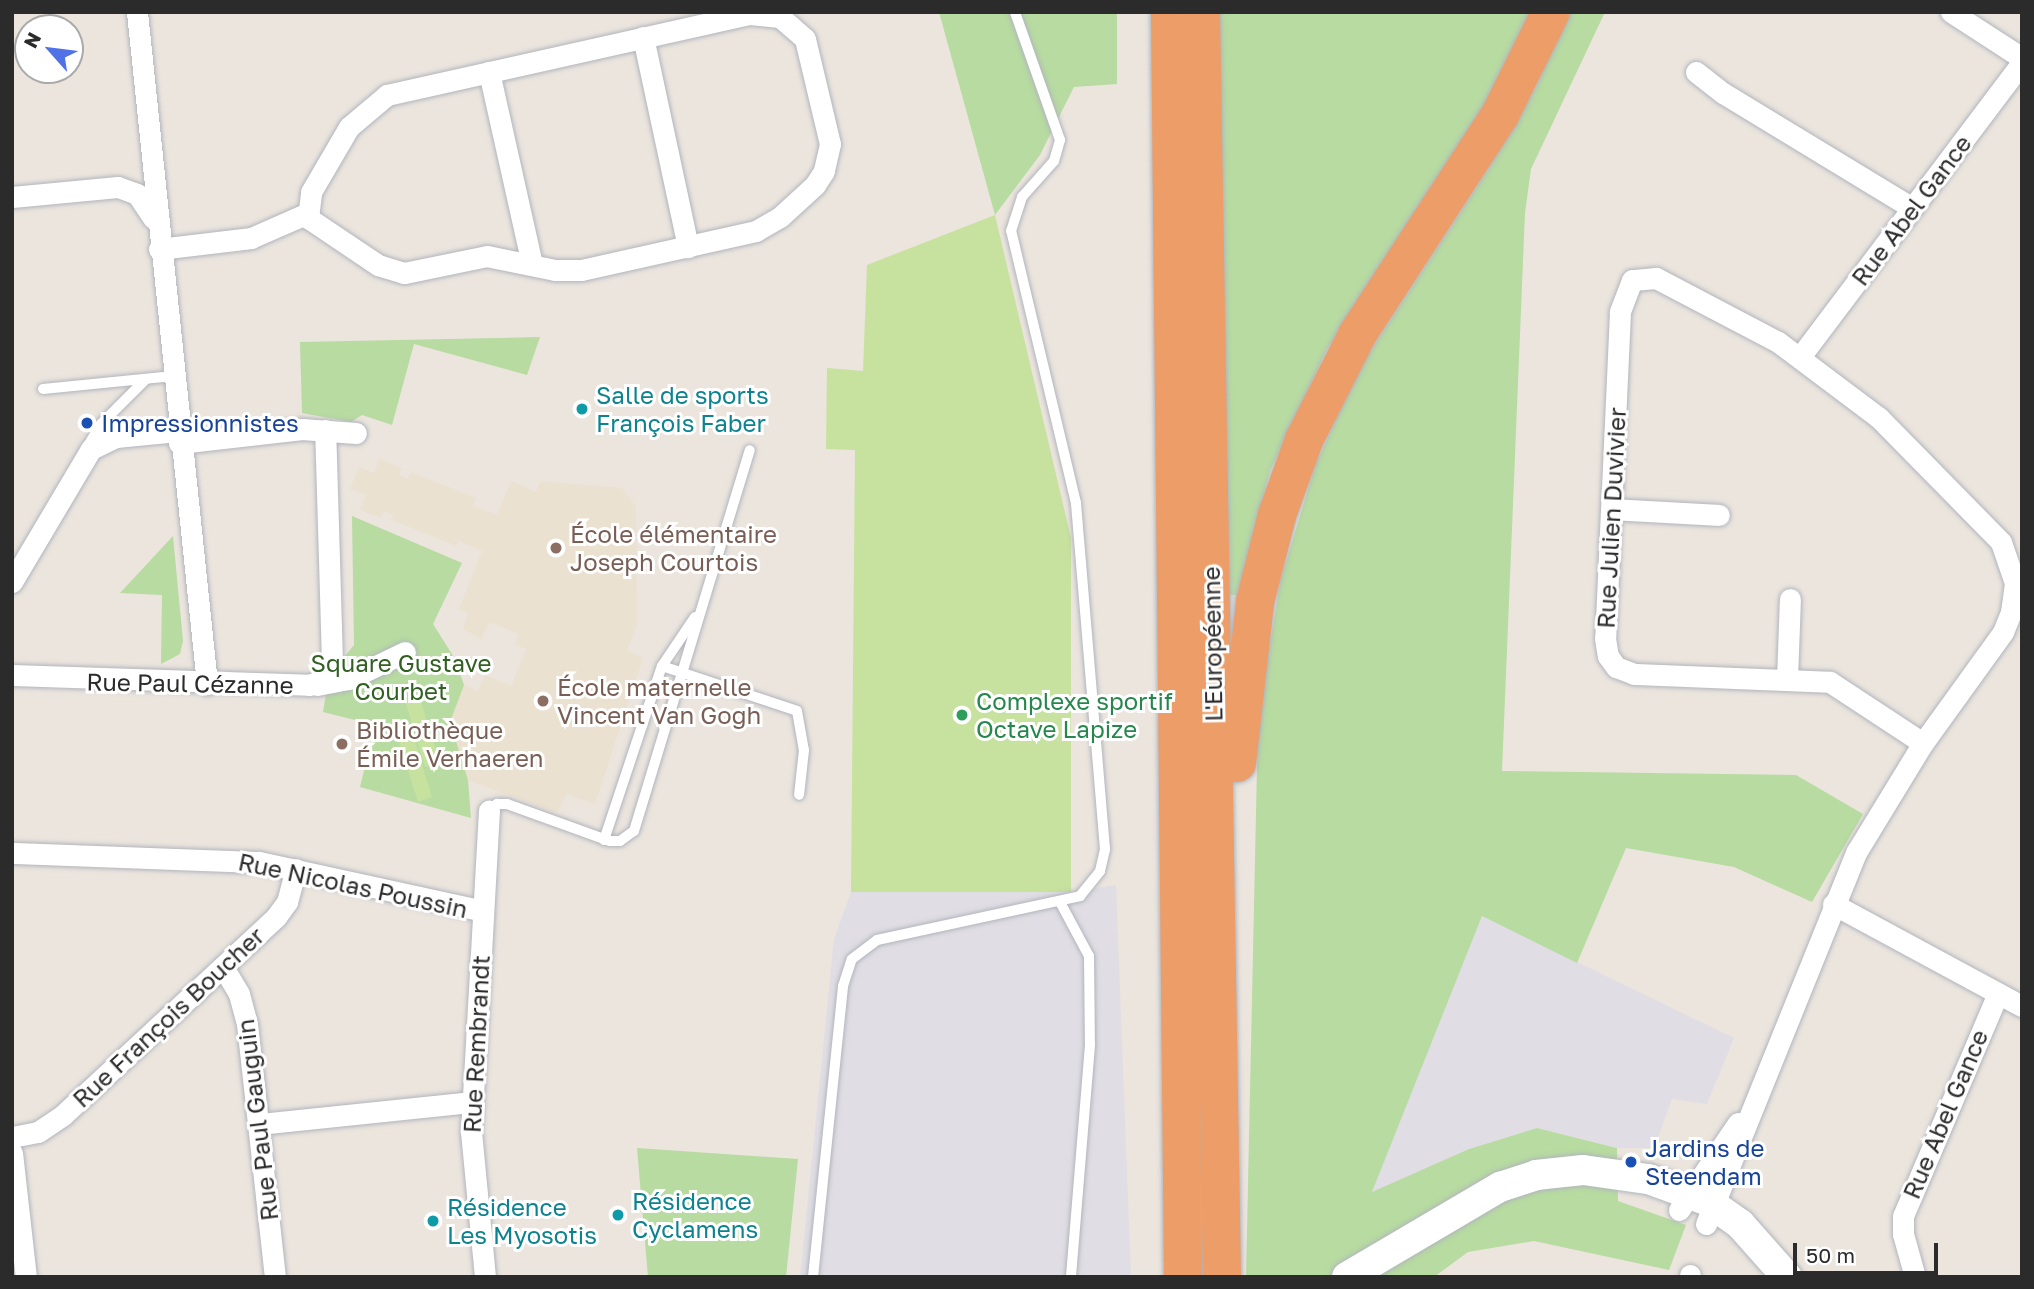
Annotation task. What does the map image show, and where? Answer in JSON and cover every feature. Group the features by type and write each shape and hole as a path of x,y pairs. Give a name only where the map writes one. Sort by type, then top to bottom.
{"highway":[{"path":"1151,12 1159,582 1182,881"},
{"name":"L'Européenne","path":"1170,12 1182,881 1183,1277"},
{"name":"L'Européenne","path":"1201,12 1223,1277"},
{"path":"1221,1132 1242,688 1255,602 1277,514 1304,440 1346,354 1500,115 1551,12"}],"street":[{"path":"137,12 178,437 208,684"},
{"path":"1951,12 2022,60"},
{"path":"750,15 780,17 800,32 809,47 828,126 830,153 824,171 800,200 756,231 581,270 487,257 393,271 318,228 306,214 313,186 354,120 370,106 396,92 750,15"},
{"path":"643,37 688,247"},
{"name":"Rue Abel Gance","path":"1800,357 2022,60"},
{"path":"489,72 532,264"},
{"path":"1696,72 1723,93 1912,208"},
{"path":"12,197 118,187 145,202 158,240"},
{"path":"158,240 251,238 306,214"},
{"name":"Rue Julien Duvivier","path":"1800,357 1656,278 1632,280 1621,305 1605,645 1616,667 1634,674 1787,678 1835,684 1923,743"},
{"path":"1697,1208 1762,1082 1833,904 1873,821 1923,743 2006,625 2014,598 2017,566 1996,537 1900,437 1800,357"},
{"path":"12,582 78,468 102,441 325,430 356,433"},
{"name":"Rue Paul Cézanne","path":"12,675 208,684 315,685 330,675 332,662 325,430"},
{"path":"1612,509 1719,515"},
{"path":"1787,678 1790,599"},
{"path":"315,685 349,679 405,652"},
{"name":"Rue Rembrandt","path":"485,1277 473,1170 472,1102 489,811"},
{"name":"Rue Nicolas Poussin","path":"12,853 250,860 483,911"},
{"name":"Rue François Boucher","path":"12,1137 38,1132 63,1115 281,913 296,869"},
{"path":"1833,904 2022,1006"},
{"name":"Rue Paul Gauguin","path":"223,967 245,1014 275,1277"},
{"name":"Rue Abel Gance","path":"1915,1277 1903,1234 1903,1216 1998,993"},
{"path":"258,1124 472,1102"},
{"path":"12,1153 26,1277"},
{"path":"1347,1277 1471,1202 1536,1175 1609,1171 1697,1208 1755,1238 1787,1277"},
{"path":"1697,1208 1767,1277"}],"lane":[{"path":"813,1277 843,986 852,959 877,940 1080,896 1100,871 1105,815 1076,503 1011,231 1022,197 1054,161 1060,141 1015,12"},
{"path":"43,389 173,376"},
{"path":"78,468 101,424 135,386 148,379"},
{"path":"489,811 497,804 507,804 604,840 625,839 638,823 686,673 697,614 750,450"},
{"path":"604,840 662,666 697,614"},
{"path":"662,666 797,711 804,750 799,796"},
{"path":"1060,902 1089,956 1090,1045 1070,1277"}],"shaded area":[{"path":"380,459 402,468 399,475 408,479 411,472 476,498 473,506 497,515 511,481 536,492 541,481 622,488 636,507 637,624 627,651 643,658 595,804 566,794 557,813 468,780 449,722 464,685 478,691 485,675 511,686 526,649 515,644 519,634 490,622 481,639 463,629 468,613 459,609 482,551 459,541 456,546 392,520 393,515 384,511 381,518 360,510 366,495 350,489 359,467 374,473"},
{"path":"1116,885 1131,1277 800,1277 834,939 851,892 1071,892"},
{"path":"1482,916 1734,1038 1707,1104 1672,1099 1654,1148 1618,1148 1537,1128 1469,1149 1371,1193"}],"green space":[{"path":"939,12 1117,12 1117,84 1074,87 1040,155 995,215"},
{"path":"1219,12 1532,12 1503,82 1327,349 1270,471 1237,595 1225,595"},
{"path":"1569,12 1605,12 1531,169 1525,213 1502,771 1796,775 1863,814 1812,902 1734,867 1626,848 1577,963 1482,916 1372,1192 1469,1149 1537,1128 1617,1148 1618,1201 1686,1225 1669,1270 1534,1241 1468,1252 1434,1277 1246,1277 1258,720 1280,582 1316,463 1360,367 1491,165 1535,89"},
{"name":"Complexe sportif Octave Lapize","path":"995,215 1071,538 1071,892 851,892 855,450 826,449 827,368 863,371 867,265"},
{"path":"540,337 527,375 414,344 392,425 362,415 351,422 302,413 300,342"},
{"name":"Square Gustave Courbet","path":"352,516 462,563 433,624 455,659 464,685 450,722 468,780 471,818 360,787 375,725 323,712 329,675 354,645"},
{"path":"173,536 183,641 180,654 161,664 162,595 120,593"},
{"path":"419,696 440,762 425,767 405,700"},
{"path":"412,731 432,797 418,802 397,735"},
{"path":"637,1148 798,1159 786,1277 648,1277"}],"place":[{"name":"Salle de sports François Faber","path":"582,409"},
{"name":"Impressionnistes","path":"87,423"},
{"name":"École élémentaire Joseph Courtois","path":"556,548"},
{"name":"École maternelle Vincent Van Gogh","path":"543,701"},
{"name":"Complexe sportif Octave Lapize","path":"962,715"},
{"name":"Bibliothèque Émile Verhaeren","path":"342,744"},
{"name":"Jardins de Steendam","path":"1631,1162"},
{"name":"Résidence Cyclamens","path":"618,1215"},
{"name":"Résidence Les Myosotis","path":"433,1221"}]}
